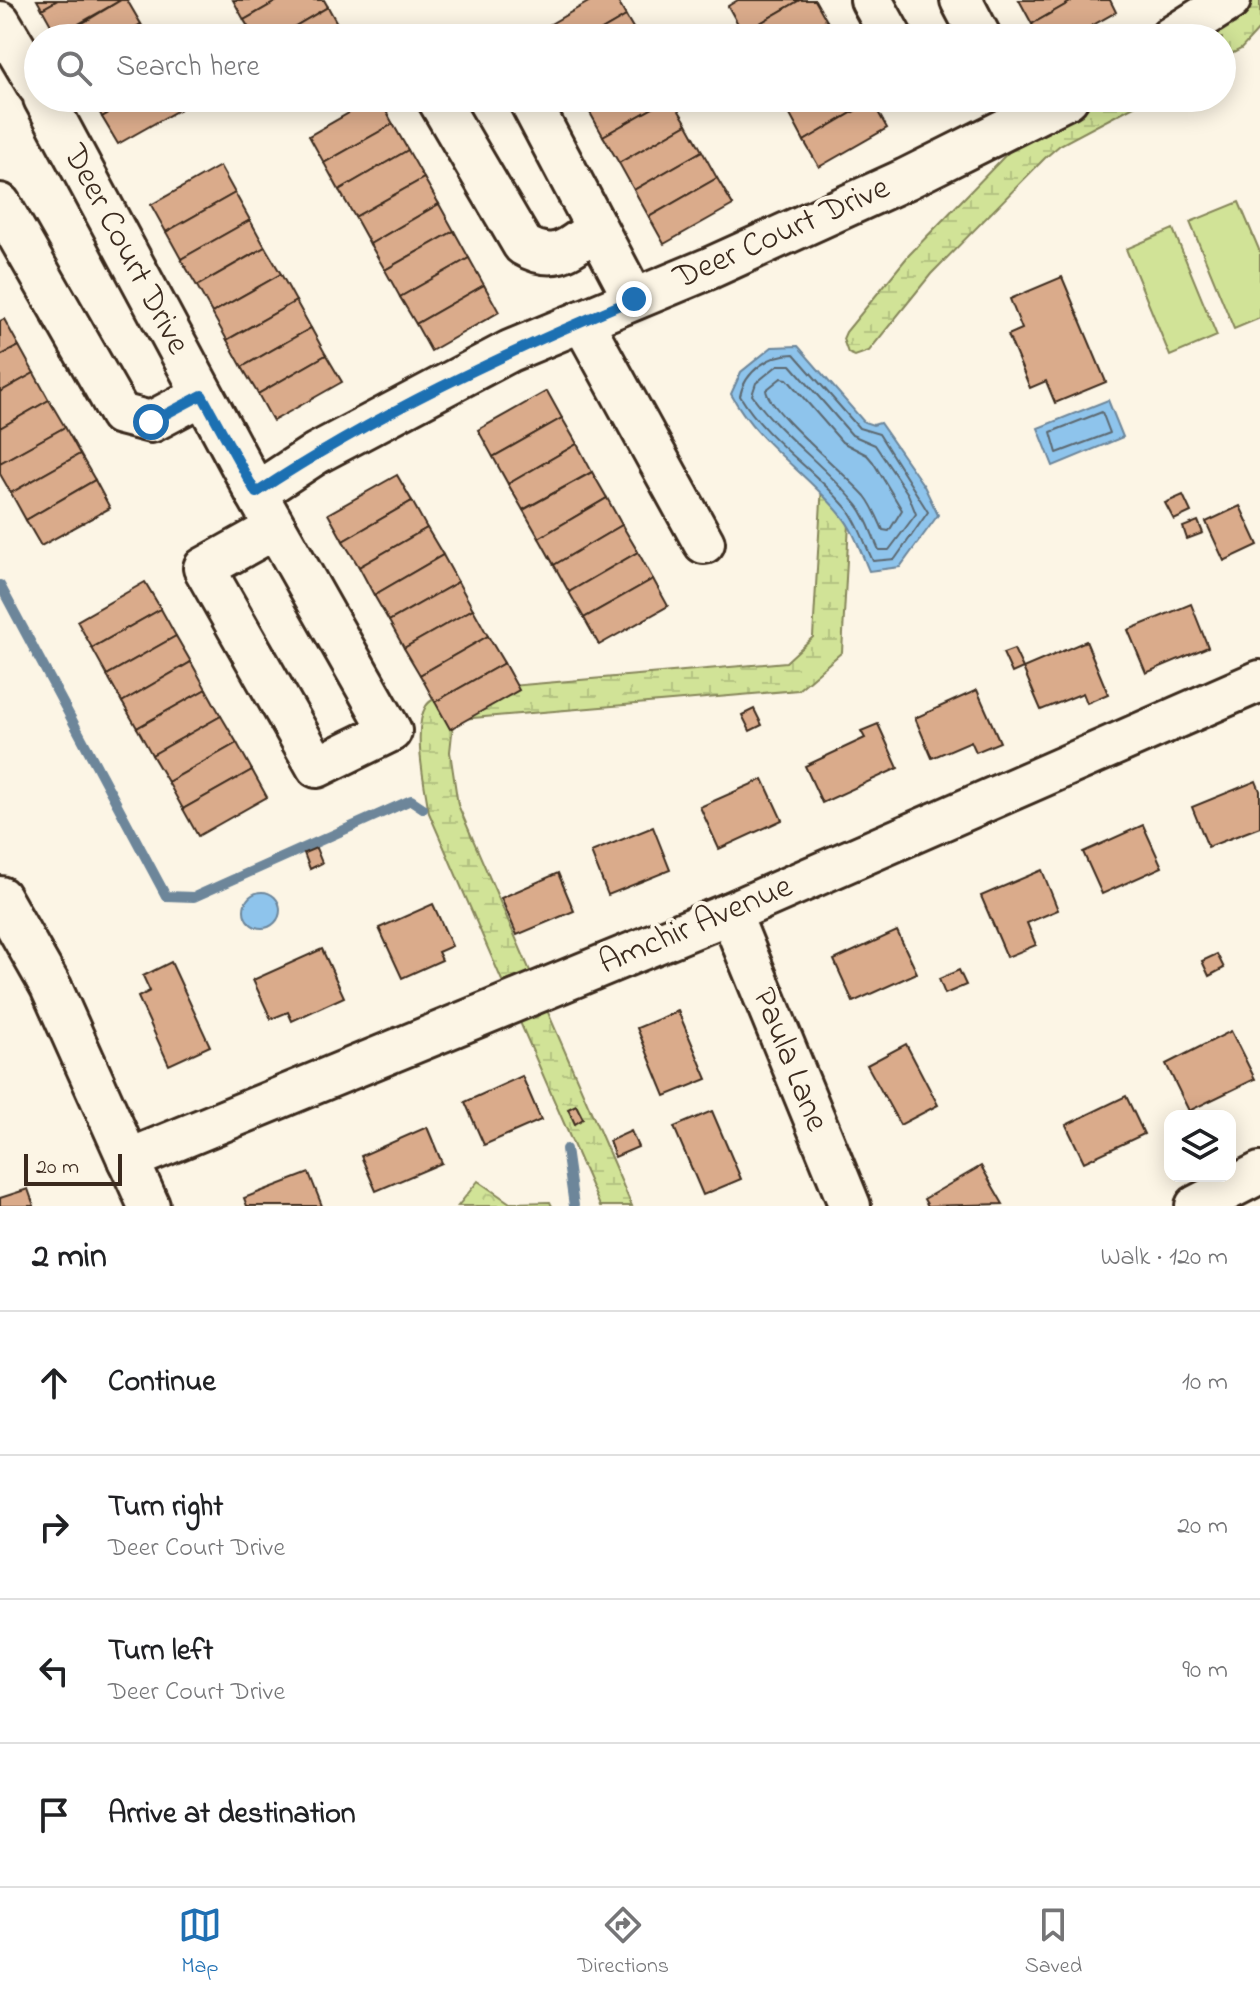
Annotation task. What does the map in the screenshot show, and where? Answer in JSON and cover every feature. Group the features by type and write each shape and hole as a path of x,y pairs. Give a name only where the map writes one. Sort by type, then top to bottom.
{"street":[{"path":"871,0 884,24"},
{"path":"961,0 973,24"},
{"path":"1192,24 1230,0"},
{"path":"0,22 24,62"},
{"name":"Deer Court Drive","path":"51,112 256,493 379,418 510,351 906,179 1014,112"},
{"path":"445,112 523,245 539,255 555,254 596,228"},
{"path":"535,112 634,299"},
{"path":"0,204 120,414 151,422 202,395"},
{"path":"582,321 704,543"},
{"path":"256,493 276,528 391,731 317,767 204,568 276,528"},
{"name":"Amchir Avenue","path":"128,1160 730,913 1260,681"},
{"path":"0,897 51,987 149,1206"},
{"name":"Paula Lane","path":"730,913 850,1206"},
{"path":"1196,1206 1260,1173"}],"green space":[{"path":"1246,0 1260,0 1260,28 1241,49 1236,52 1236,24 1216,24"},
{"path":"1063,112 1122,112 1060,145 1045,158 931,274 869,351 855,356 848,353 843,339 846,332 909,255 1025,135"},
{"path":"1239,202 1260,252 1260,318 1234,329 1190,222"},
{"path":"1173,229 1217,336 1170,356 1126,249"},
{"path":"823,467 852,468 842,652 798,690 461,719 453,724 450,752 458,805 632,1206 600,1206 429,813 421,758 422,716 431,701 454,691 786,662 813,637"},
{"path":"478,1181 510,1203 550,1202 552,1206 458,1206"}],"water":[{"path":"798,346 864,422 873,425 880,423 924,486 938,515 900,567 869,571 846,521 754,428 731,394 741,372 772,347"},
{"path":"1108,400 1123,437 1053,466 1038,428"},
{"path":"262,892 275,897 280,910 275,923 262,928 249,923 244,910 249,897"}],"building":[{"path":"37,0 58,0 42,9"},
{"path":"58,0 121,0 78,24 50,24 42,9"},
{"path":"121,0 127,0 141,24 81,24"},
{"path":"233,0 279,0 244,20"},
{"path":"279,0 324,0 328,7 299,24 246,24 244,20"},
{"path":"592,0 617,0 626,16 612,24 551,24"},
{"path":"738,0 800,0 759,24 738,24 728,6"},
{"path":"800,0 815,0 827,21 822,24 759,24"},
{"path":"1019,0 1074,0 1032,24"},
{"path":"1074,0 1110,0 1116,12 1095,24 1032,24"},
{"path":"328,7 337,24 299,24"},
{"path":"626,16 631,24 612,24"},
{"path":"111,112 175,112 118,144 102,117"},
{"path":"351,112 387,112 393,124 324,163 309,136"},
{"path":"590,112 646,112 603,136"},
{"path":"646,112 680,112 687,124 619,163 603,136"},
{"path":"791,112 853,112 804,141"},
{"path":"853,112 878,112 887,128 819,167 804,141"},
{"path":"393,124 408,150 339,190 324,163"},
{"path":"687,124 702,151 634,190 619,163"},
{"path":"408,150 424,178 355,217 339,190"},
{"path":"702,151 717,178 649,217 634,190"},
{"path":"220,166 235,193 166,232 151,205"},
{"path":"424,178 439,204 370,244 355,217"},
{"path":"717,178 733,205 664,244 649,217"},
{"path":"235,193 250,220 181,259 166,232"},
{"path":"439,204 454,231 385,270 370,244"},
{"path":"250,220 265,247 197,286 181,259"},
{"path":"454,231 469,258 400,297 385,270"},
{"path":"265,247 281,274 212,313 197,286"},
{"path":"469,258 484,285 416,324 400,297"},
{"path":"281,274 296,301 227,340 212,313"},
{"path":"1062,277 1106,382 1055,403 1046,381 1030,388 1008,335 1022,329 1010,299"},
{"path":"484,285 499,312 431,351 416,324"},
{"path":"296,301 311,328 242,367 227,340"},
{"path":"4,319 19,346 0,356 0,321"},
{"path":"311,328 326,355 258,394 242,367"},
{"path":"19,346 34,373 0,392 0,356"},
{"path":"326,355 342,382 273,421 258,394"},
{"path":"34,373 49,400 0,428 0,392"},
{"path":"547,391 562,418 493,457 478,430"},
{"path":"49,400 65,427 0,463 0,428"},
{"path":"562,418 577,444 508,484 493,457"},
{"path":"65,427 80,454 11,493 0,474 0,463"},
{"path":"577,444 592,472 523,510 508,484"},
{"path":"80,454 95,480 26,520 11,493"},
{"path":"592,472 607,498 539,538 523,510"},
{"path":"397,475 412,501 343,541 328,514"},
{"path":"95,480 110,508 41,546 26,520"},
{"path":"1183,495 1191,512 1174,520 1165,503"},
{"path":"607,498 622,525 554,565 539,538"},
{"path":"412,501 427,528 359,567 343,541"},
{"path":"1240,506 1258,545 1224,561 1206,522"},
{"path":"1198,521 1203,533 1187,539 1183,527"},
{"path":"622,525 638,552 569,592 554,565"},
{"path":"427,528 443,555 374,595 359,567"},
{"path":"638,552 653,579 584,618 569,592"},
{"path":"443,555 458,582 389,621 374,595"},
{"path":"653,579 668,606 599,645 584,618"},
{"path":"145,582 161,609 92,648 77,621"},
{"path":"458,582 473,609 404,648 389,621"},
{"path":"1191,604 1208,647 1146,673 1128,630"},
{"path":"161,609 176,636 107,675 92,648"},
{"path":"473,609 488,636 420,675 404,648"},
{"path":"176,636 191,662 122,702 107,675"},
{"path":"488,636 504,663 435,702 420,675"},
{"path":"1086,641 1108,694 1087,703 1083,693 1041,710 1023,668"},
{"path":"1014,649 1023,668 1012,673 1003,653"},
{"path":"191,662 206,689 137,728 122,702"},
{"path":"504,663 519,690 450,729 435,702"},
{"path":"206,689 221,716 152,755 137,728"},
{"path":"977,690 1000,742 976,752 971,741 932,758 915,718"},
{"path":"754,709 762,725 750,731 742,715"},
{"path":"221,716 237,743 168,782 152,755"},
{"path":"878,724 898,768 822,803 805,766 865,738 861,731"},
{"path":"237,743 252,770 183,809 168,782"},
{"path":"252,770 267,797 198,836 183,809"},
{"path":"763,779 782,820 719,849 700,807"},
{"path":"1256,781 1260,791 1260,827 1208,847 1192,807"},
{"path":"1143,825 1162,867 1102,894 1083,852"},
{"path":"653,827 670,870 608,895 591,852"},
{"path":"316,848 322,863 310,869 304,853"},
{"path":"1042,870 1058,910 1027,923 1036,945 1007,957 981,896"},
{"path":"558,873 574,911 517,935 501,898"},
{"path":"433,904 452,946 438,952 442,960 402,978 379,928"},
{"path":"897,931 917,973 853,1002 834,960"},
{"path":"322,949 344,997 292,1021 288,1012 271,1019 253,980"},
{"path":"1217,954 1224,968 1209,976 1202,961"},
{"path":"171,962 210,1046 169,1065 138,997 150,991 143,976"},
{"path":"959,970 966,985 945,994 939,979"},
{"path":"678,1011 707,1079 665,1096 637,1028"},
{"path":"1231,1031 1255,1079 1189,1110 1166,1064"},
{"path":"906,1044 938,1105 900,1125 867,1065"},
{"path":"522,1076 541,1120 484,1145 465,1102"},
{"path":"1126,1096 1144,1134 1084,1162 1066,1125"},
{"path":"576,1105 583,1119 575,1124 568,1109"},
{"path":"712,1111 741,1179 703,1195 674,1127"},
{"path":"427,1127 442,1163 376,1191 361,1156"},
{"path":"631,1131 638,1147 615,1157 609,1141"},
{"path":"981,1166 1003,1204 928,1206 924,1199"},
{"path":"309,1173 322,1206 247,1206 244,1198"},
{"path":"28,1189 34,1206 0,1206 0,1198"}],"waterway":[{"path":"0,585 166,896 194,897 411,800 423,808"},
{"path":"566,1149 574,1206"}],"route":[{"path":"151,422 202,395 256,493 379,418 510,351 634,299"}]}
